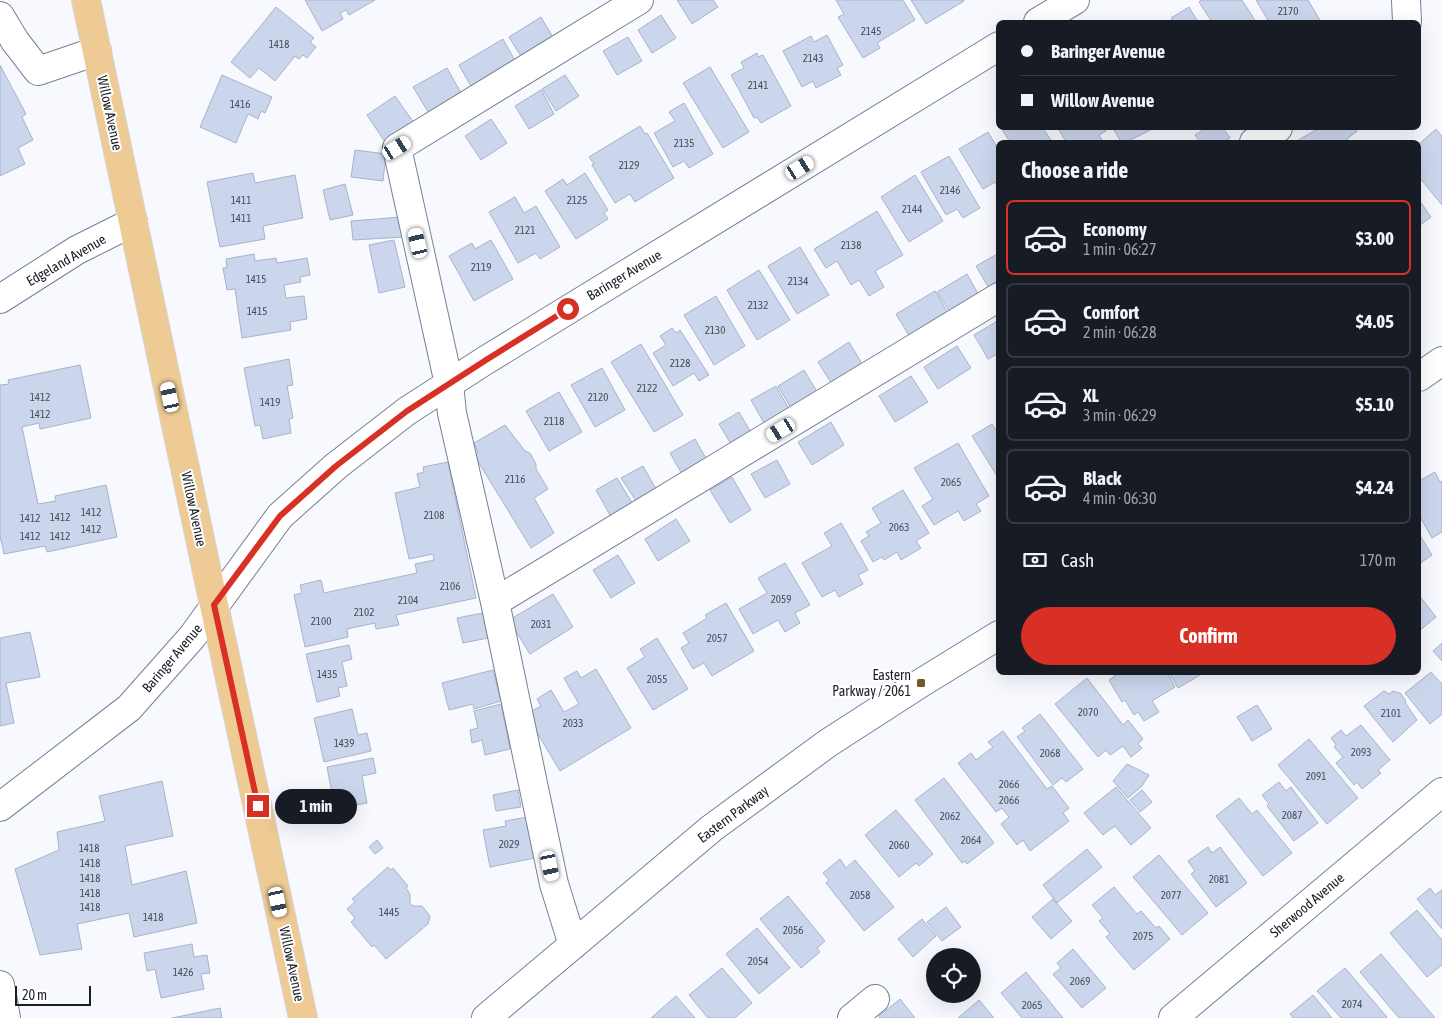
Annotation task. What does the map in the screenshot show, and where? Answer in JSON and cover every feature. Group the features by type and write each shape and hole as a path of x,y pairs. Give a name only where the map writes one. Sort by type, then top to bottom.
{"main road":[{"name":"Willow Avenue","path":"86,0 303,1018"}],"street":[{"path":"573,945 554,884 495,602 452,413 449,384 397,148 639,0"},
{"path":"1041,20 1075,0"},
{"path":"1406,0 1407,20"},
{"path":"0,16 15,41 38,71 97,51"},
{"name":"Baringer Avenue","path":"0,807 129,708 192,638 280,516 336,466 407,411 996,48"},
{"path":"1257,140 1275,130"},
{"name":"Edgeland Avenue","path":"0,299 76,250 133,222"},
{"path":"495,602 996,299"},
{"path":"1421,376 1442,361"},
{"name":"Eastern Parkway","path":"486,1018 712,828 820,748 920,683 996,638"},
{"name":"Sherwood Avenue","path":"1173,1018 1442,792"},
{"path":"0,985 6,1018"},
{"path":"852,1018 875,999"}],"building":[{"path":"305,0 375,0 349,15 346,10 340,13 343,19 322,31"},
{"path":"677,0 713,0 718,7 692,24"},
{"path":"836,0 903,0 915,20 877,43 880,48 863,58 838,17 844,14"},
{"path":"911,0 964,0 964,1 926,24"},
{"path":"1201,0 1242,0 1255,20 1211,20 1199,2"},
{"path":"1256,0 1308,0 1320,20 1268,20"},
{"path":"276,7 314,38 310,42 316,47 307,58 303,55 299,59 295,56 275,81 259,68 250,78 231,62"},
{"path":"1189,7 1197,20 1172,20 1171,18"},
{"path":"661,15 676,38 652,53 638,30"},
{"path":"541,17 557,44 525,63 509,37"},
{"path":"827,35 843,65 837,68 841,75 816,88 813,81 802,87 783,51 811,36 814,42"},
{"path":"628,37 642,61 617,75 603,51"},
{"path":"503,39 517,64 473,90 459,65"},
{"path":"757,53 758,57 763,55 791,106 761,123 757,117 754,118 731,75 744,68 741,62"},
{"path":"0,65 26,114 22,117 33,140 18,148 25,164 0,176"},
{"path":"710,67 749,132 723,148 683,83"},
{"path":"447,68 461,93 428,112 413,87"},
{"path":"222,75 272,97 265,113 261,111 258,119 248,114 236,143 200,127"},
{"path":"565,75 579,96 556,111 542,89"},
{"path":"541,90 554,114 529,129 515,106"},
{"path":"395,96 414,123 385,142 367,115"},
{"path":"684,103 713,154 689,168 684,161 673,167 654,133 675,121 669,112"},
{"path":"491,119 507,143 481,160 465,136"},
{"path":"640,126 645,134 647,133 674,178 635,202 630,194 615,203 589,157"},
{"path":"1436,129 1442,136 1442,205 1421,179 1421,142"},
{"path":"1002,130 1044,130 1051,140 1009,140"},
{"path":"1059,130 1106,131 1099,135 1102,140 1065,140"},
{"path":"1114,130 1150,130 1131,140 1120,140"},
{"path":"1203,130 1224,130 1230,138 1227,140 1199,140 1195,135"},
{"path":"1316,130 1357,131 1348,140 1298,140"},
{"path":"988,132 996,145 996,184 995,182 983,189 959,149"},
{"path":"355,150 386,154 383,181 351,177"},
{"path":"949,156 980,208 963,218 957,209 946,215 921,172"},
{"path":"253,173 255,183 295,175 303,218 263,226 265,239 220,247 207,182"},
{"path":"585,173 608,210 604,213 608,219 576,239 545,191 563,179 567,185"},
{"path":"915,175 943,221 909,242 881,197"},
{"path":"345,184 353,215 330,220 323,190"},
{"path":"515,197 524,213 536,206 560,247 540,259 536,253 518,263 489,212"},
{"path":"1421,203 1431,217 1421,224"},
{"path":"877,211 903,255 875,271 884,287 869,296 859,280 851,285 837,261 826,268 814,249"},
{"path":"402,217 404,237 353,240 351,221"},
{"path":"394,240 405,287 379,293 369,245"},
{"path":"491,240 513,279 474,301 449,256 472,243 475,249"},
{"path":"800,247 829,295 797,314 768,266"},
{"path":"254,254 255,261 276,258 277,263 307,258 310,275 300,277 301,282 284,285 286,298 304,296 307,319 290,322 291,330 242,338 235,289 227,290 223,268 227,268 226,259"},
{"path":"996,255 996,287 990,290 976,266"},
{"path":"759,270 790,320 757,340 727,290"},
{"path":"967,274 980,297 951,314 937,292"},
{"path":"935,291 949,315 911,339 896,314"},
{"path":"716,296 745,346 714,365 684,315"},
{"path":"996,322 996,355 988,359 974,335"},
{"path":"672,328 676,333 680,330 709,375 699,381 694,373 673,386 653,353 666,345 660,336"},
{"path":"849,342 864,367 833,386 818,362"},
{"path":"641,344 683,415 654,432 611,362"},
{"path":"957,346 971,368 938,389 924,367"},
{"path":"289,359 293,385 287,386 293,418 289,419 291,433 263,439 260,425 255,426 244,368"},
{"path":"80,365 91,418 40,429 39,423 22,427 38,504 56,501 55,496 106,485 117,537 47,552 45,546 4,554 0,536 0,385 9,384 8,380"},
{"path":"602,368 625,410 595,427 571,385"},
{"path":"804,370 819,395 792,410 778,386"},
{"path":"911,376 928,402 895,422 879,396"},
{"path":"776,386 790,411 765,425 751,400"},
{"path":"559,392 582,432 549,451 526,411"},
{"path":"739,412 752,434 732,446 719,424"},
{"path":"831,422 844,445 812,465 798,442"},
{"path":"992,424 996,430 996,474 972,436"},
{"path":"505,425 525,451 530,453 536,464 536,469 548,489 534,498 554,533 531,548 474,455 478,453 474,443"},
{"path":"695,439 708,462 683,476 670,453"},
{"path":"958,443 989,496 976,504 981,511 964,521 958,511 934,525 922,506 933,499 914,468"},
{"path":"777,460 790,484 765,498 751,474"},
{"path":"448,462 476,598 396,615 399,625 376,629 375,623 347,629 348,637 305,647 294,595 302,593 300,585 321,580 324,593 417,573 415,564 434,560 433,554 409,559 395,493 420,487 417,474 424,472 423,467"},
{"path":"643,466 656,489 636,501 621,478"},
{"path":"1435,472 1440,482 1442,481 1442,532 1432,538 1421,519 1421,480"},
{"path":"732,477 751,510 730,523 710,490"},
{"path":"617,478 634,506 612,519 596,490"},
{"path":"903,490 929,533 916,541 921,548 901,560 897,552 884,560 882,557 873,562 861,541 869,536 866,532 881,523 872,508"},
{"path":"676,519 690,541 658,561 645,539"},
{"path":"841,523 868,570 858,575 863,584 839,597 835,590 822,597 802,563 832,546 824,533"},
{"path":"1421,537 1432,555 1421,563"},
{"path":"618,555 635,583 611,598 593,570"},
{"path":"785,563 810,605 795,613 800,623 785,632 778,620 753,634 739,609 767,593 758,578"},
{"path":"553,594 573,627 530,654 509,620"},
{"path":"1421,598 1436,617 1421,629"},
{"path":"726,603 754,651 712,676 704,663 693,669 681,648 689,643 683,633 707,618 705,615"},
{"path":"483,613 488,638 463,643 457,618"},
{"path":"30,632 40,677 6,683 14,723 0,726 0,638"},
{"path":"657,638 688,689 653,710 627,668 645,657 640,649"},
{"path":"1442,643 1442,661 1433,651"},
{"path":"349,645 352,659 342,662 347,686 338,688 340,696 317,702 306,654"},
{"path":"596,669 631,728 560,771 526,714 541,706 537,699 551,690 564,712 579,704 564,678 577,671 581,678"},
{"path":"493,670 501,701 474,709 473,704 449,710 442,683"},
{"path":"1431,672 1442,684 1442,714 1430,724 1405,693"},
{"path":"1116,675 1169,675 1175,687 1152,701 1159,712 1144,721 1138,712 1134,715 1125,700 1122,702 1109,680"},
{"path":"1171,675 1200,675 1178,688"},
{"path":"1087,678 1123,725 1128,720 1143,739 1138,744 1142,748 1131,757 1123,746 1110,755 1106,750 1098,757 1055,704"},
{"path":"1384,691 1389,694 1393,691 1400,693 1417,720 1393,742 1364,706"},
{"path":"501,704 510,749 485,755 482,740 472,743 470,730 478,728 474,711"},
{"path":"1257,705 1272,729 1252,741 1237,717"},
{"path":"352,709 358,735 367,733 371,751 324,762 314,718"},
{"path":"1040,714 1083,769 1066,782 1062,778 1053,785 1017,737 1025,731 1022,728"},
{"path":"1361,725 1390,760 1378,770 1381,773 1362,789 1357,782 1354,785 1336,763 1343,757 1334,747 1336,745 1331,738 1341,730 1346,736"},
{"path":"1003,731 1047,789 1052,786 1069,808 1063,813 1069,821 1030,851 1023,840 1017,845 1001,824 1009,817 1002,808 996,812 958,763 971,753 976,760 993,747 988,742"},
{"path":"1309,739 1358,798 1327,824 1278,765"},
{"path":"373,758 376,773 362,776 367,803 335,809 327,767"},
{"path":"1127,764 1149,775 1142,786 1128,798 1113,781"},
{"path":"944,778 994,843 967,864 965,861 962,863 915,800"},
{"path":"162,781 173,836 125,846 132,885 186,871 197,923 134,937 129,913 77,924 82,949 40,955 15,869 59,850 57,832 105,821 99,796"},
{"path":"1279,782 1286,791 1291,787 1318,823 1294,841 1267,806 1269,804 1262,795"},
{"path":"1116,787 1151,828 1131,845 1115,826 1103,835 1084,813"},
{"path":"518,790 521,807 496,811 493,795"},
{"path":"1142,790 1152,802 1140,812 1130,800"},
{"path":"1239,798 1252,814 1257,810 1292,853 1263,876 1216,816"},
{"path":"896,810 933,854 919,866 916,863 899,877 865,835"},
{"path":"528,817 535,858 490,867 483,830 506,826 505,821"},
{"path":"377,840 383,848 375,854 369,847"},
{"path":"1208,847 1212,853 1220,847 1247,883 1216,907 1191,874 1195,871 1188,861"},
{"path":"1087,849 1102,867 1057,903 1043,885"},
{"path":"1159,855 1208,913 1182,935 1133,877"},
{"path":"840,859 846,868 855,860 894,907 864,931 826,883 829,880 823,873"},
{"path":"388,867 390,870 393,868 408,886 406,888 410,894 410,903 413,906 422,906 430,916 428,924 386,959 374,945 372,947 351,922 355,918 347,909 355,902 352,899"},
{"path":"1114,887 1137,914 1141,911 1156,928 1159,926 1170,939 1134,970 1106,937 1110,934 1099,921 1103,918 1092,905"},
{"path":"1430,888 1435,895 1442,890 1442,929 1417,899"},
{"path":"788,896 825,941 817,948 820,952 801,968 760,919"},
{"path":"1053,899 1072,921 1051,939 1032,917"},
{"path":"946,907 961,927 942,941 927,922"},
{"path":"1417,910 1442,940 1442,965 1427,977 1390,933"},
{"path":"922,919 936,936 913,957 898,939"},
{"path":"757,928 790,968 759,994 726,954"},
{"path":"192,944 194,957 207,955 210,973 201,974 204,989 161,998 155,969 147,971 144,953"},
{"path":"1073,949 1106,988 1082,1008 1053,974 1061,968 1057,963"},
{"path":"1381,954 1435,1018 1399,1018 1360,972"},
{"path":"722,968 752,1003 735,1018 708,1018 689,995"},
{"path":"1345,968 1386,1018 1341,1018 1317,991"},
{"path":"1026,972 1063,1018 1022,1018 1001,993"},
{"path":"1313,995 1332,1018 1293,1018 1290,1014"},
{"path":"676,996 695,1018 651,1018"},
{"path":"900,999 915,1018 880,1018 879,1016"},
{"path":"981,1002 994,1018 958,1018 976,1003"},
{"path":"220,1008 222,1018 172,1018"}],"place":[{"name":"Eastern Parkway / 2061","path":"921,683"}],"route":[{"path":"258,806 214,605 280,516 336,466 407,411 568,309"}]}
